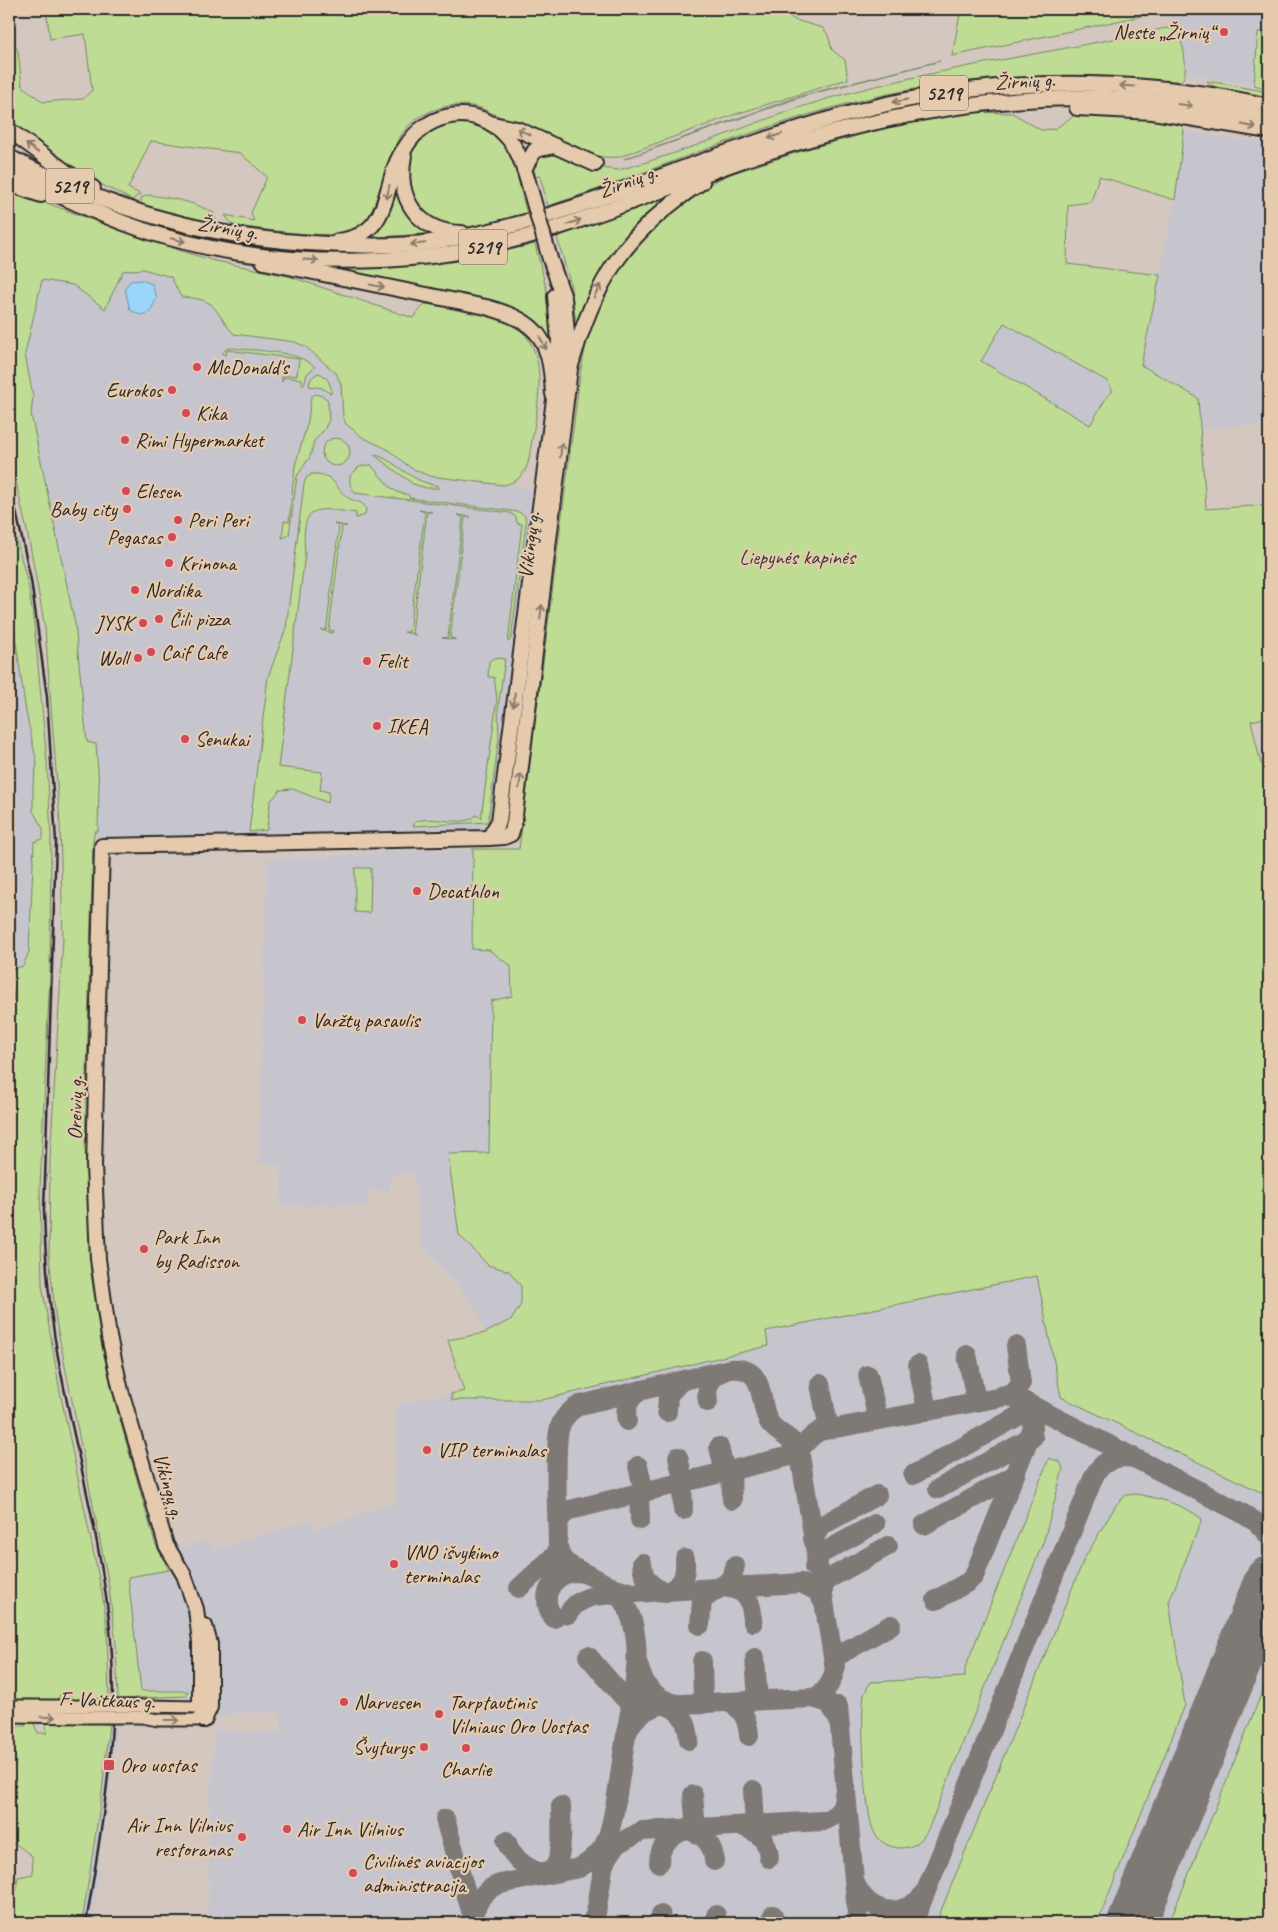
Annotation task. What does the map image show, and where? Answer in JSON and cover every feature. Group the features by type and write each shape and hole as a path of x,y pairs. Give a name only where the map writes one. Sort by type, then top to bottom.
{"main road":[{"name":"Žirnių g.","path":"9,157 77,189 133,210 205,230 314,243 400,245 483,233 556,214 821,121 897,102 944,93 1031,85 1118,85 1185,91 1269,106"},
{"name":"Žirnių g.","path":"9,171 97,212 158,234 228,251 308,260 368,261 434,255 473,249 561,226 726,166 825,134 874,121 924,111 989,102 1062,99 1129,100 1196,106 1269,120"},
{"name":"5219","path":"989,102 1153,112 1238,124 1269,131"},
{"path":"314,243 351,238 372,224 385,205 393,168 405,148 421,127 443,116 466,115 492,124 517,129 595,164"},
{"path":"492,124 512,142 526,176 551,263"},
{"path":"9,130 66,172 133,210"},
{"path":"526,176 535,150 555,146"},
{"path":"405,148 401,172 403,189 406,199 420,217 436,228 453,232 483,233"},
{"path":"570,369 588,312 600,285 616,260 650,221 666,207 726,166"},
{"path":"9,184 97,212"},
{"path":"228,251 278,266 486,307 518,317 538,334 546,348 552,370 553,394"},
{"name":"Vikingų g.","path":"513,829 570,369 564,298 551,263"},
{"name":"Vikingų g.","path":"489,838 499,821 553,394 558,369 559,341 551,263"},
{"path":"499,821 505,829 513,829"},
{"path":"489,838 508,836 513,829"},
{"name":"Oreivių g.","path":"116,1368 101,1285 94,1204 102,846 489,838"},
{"name":"Vikingų g.","path":"116,1368 166,1545 184,1576 196,1609 200,1642 202,1713"},
{"name":"F. Vaitkaus g.","path":"9,1706 87,1712"},
{"name":"F. Vaitkaus g.","path":"9,1716 87,1712 142,1712 158,1720 202,1713"}],"shaded area":[{"path":"1171,9 1267,9 1267,32 1259,32 1254,85 1187,74"},
{"path":"1184,131 1269,144 1269,424 1200,428 1198,398 1141,365 1175,200"},
{"path":"143,269 171,277 181,297 198,298 210,302 234,334 295,342 306,347 336,372 341,384 343,417 346,424 362,437 387,449 411,468 429,476 535,489 512,675 506,694 504,737 492,824 488,829 482,831 98,837 99,785 87,742 75,624 31,414 33,396 25,354 42,280 73,285 105,309 123,271"},
{"path":"1004,322 1107,381 1113,391 1108,395 1090,426 981,361"},
{"path":"9,593 26,712 37,764 33,784 33,811 43,829 43,840 34,842 29,952 23,966 9,970"},
{"path":"473,849 472,949 489,950 511,966 512,997 491,1103 489,1153 449,1155 488,1265 509,1271 521,1286 521,1304 512,1319 485,1333 471,1301 422,1245 414,1174 390,1174 390,1191 367,1190 367,1205 281,1206 281,1166 259,1163 267,859"},
{"name":"Tarptautinis Vilniaus Oro Uostas","path":"1269,1042 1269,1923 208,1923 210,1783 213,1777 214,1734 217,1730 223,1729 236,1732 281,1733 281,1713 236,1713 222,1716 215,1713 209,1624 195,1583 183,1562 179,1547 188,1548 189,1545 206,1541 216,1549 311,1520 314,1530 396,1502 397,1409 402,1403 525,1380"},
{"path":"173,1569 181,1585 191,1617 194,1643 195,1691 141,1691 128,1576"},
{"path":"109,1724 117,1724 97,1871 100,1871 91,1923 82,1923 102,1792"}],"green space":[{"path":"46,9 777,9 795,20 823,28 828,35 832,50 845,60 848,79 733,115 619,157 587,154 569,148 481,108 468,105 442,107 429,112 411,123 400,138 392,155 377,208 368,221 353,231 343,233 294,233 232,225 225,215 254,221 251,213 267,177 240,153 151,141 128,188 140,194 132,200 63,165 9,124 9,34 18,51 22,86 43,102 83,99 92,90 85,34 50,39"},
{"path":"961,9 1168,9 952,56"},
{"path":"1267,9 1269,9 1269,89 1254,85 1258,32 1267,32"},
{"path":"1166,28 1176,31 1181,41 1185,72 1181,81 1102,76 1032,76 961,82 914,89 867,99 775,125 548,206 540,176 536,177 533,167 537,154 547,150 593,167 618,170 645,163 803,106 871,87"},
{"path":"940,61 807,95 624,159 800,96"},
{"path":"1207,81 1269,92 1269,98 1215,87"},
{"name":"Liepynės kapinės","path":"974,112 1012,113 1041,130 1055,129 1076,114 1163,118 1180,123 1184,131 1175,200 1099,176 1091,202 1068,205 1067,264 1160,275 1141,365 1198,398 1206,509 1269,505 1269,717 1251,721 1261,764 1269,764 1269,1496 1061,1397 1037,1276 766,1331 768,1346 542,1400 452,1400 451,1394 464,1391 448,1340 485,1333 512,1319 521,1304 521,1286 509,1271 488,1265 459,1235 448,1154 489,1153 491,1001 512,996 511,966 489,950 472,949 473,849 519,849 580,375 587,339 586,332 604,289 649,226 699,189 730,174 811,148 918,120","holes":["1004,323 1107,381 1113,391 1108,395 1090,425 981,361"]},
{"path":"455,120 474,124 489,131 500,140 508,151 514,165 527,214 457,229 427,218 412,200 406,164 412,147 435,126"},
{"path":"398,187 436,233 365,238 387,216"},
{"path":"9,189 152,242 211,260 288,276 413,318 425,304 492,315 519,329 531,343 537,360 538,400 528,464 520,477 513,482 503,485 429,476 411,468 387,449 362,437 346,424 343,417 341,384 336,373 306,347 295,342 234,334 209,303 194,298 181,297 171,277 143,269 123,271 105,309 73,285 42,280 25,354 33,396 31,414 75,624 87,742 96,744 99,785 98,831 95,831 93,840 85,1148 91,1274 102,1347 116,1406 155,1543 169,1570 128,1577 141,1691 188,1691 186,1696 118,1699 116,1644 108,1580 56,1321 49,1256 50,1160 63,939 60,823 45,628 30,545 14,473 9,460"},
{"path":"148,195 174,199 198,206 214,213 216,222 188,219 141,205 141,198"},
{"path":"674,195 584,305 577,327 570,282 557,237"},
{"path":"535,244 547,292 553,352 534,324 304,268 392,267 449,261"},
{"path":"226,349 287,354 307,361 315,367 307,374 304,385 302,385 302,379 284,377 282,382 282,369 285,369 284,375 297,376 299,359 227,350 226,355 222,354"},
{"path":"318,373 328,381 331,387 331,394 322,388 309,386 311,378"},
{"path":"315,394 323,396 328,400 329,420 324,430 314,441 310,457 297,476 289,535 282,538 284,521 289,522 295,466 308,421 311,397"},
{"path":"336,438 346,442 350,452 346,462 336,466 326,462 322,452 326,442"},
{"path":"373,454 382,457 410,475 439,488 426,488 413,484"},
{"path":"371,465 389,486 397,492 409,495 409,498 519,512 525,516 526,524 511,639 508,642 522,524 517,523 516,517 510,513 355,493 350,485 350,476 359,467"},
{"path":"312,474 319,474 329,478 342,493 350,499 360,502 366,509 365,515 356,518 356,513 320,510 313,512 308,517 305,525 305,554 278,767 322,772 320,790 329,792 328,803 293,789 280,790 270,802 267,830 249,832 268,677 286,628 304,484 306,478"},
{"path":"419,510 432,512 427,512 412,633 416,635 404,632 409,632 425,512"},
{"path":"9,511 29,589 35,632 47,763 51,834 50,972 40,1188 42,1285 60,1392 102,1593 107,1627 109,1699 88,1699 87,1701 73,1701 69,1693 61,1693 56,1701 9,1702 9,1076 11,1075 14,1051 9,1022 9,1002 14,1000 9,970 23,966 29,952 34,842 43,839 43,829 33,811 33,784 37,764 26,712 9,593"},
{"path":"458,515 471,517 465,517 450,638 455,640 442,638 448,637 463,517"},
{"path":"334,524 347,526 342,526 329,630 334,631 333,633 321,630 326,630 327,625 339,526"},
{"path":"494,658 505,659 498,709 499,737 488,822 413,826 415,822 422,820 464,821 476,815 481,818 497,699 494,677 488,677 489,661"},
{"path":"355,868 371,868 370,913 355,912"},
{"path":"1049,1458 1060,1462 1063,1469 1044,1540 930,1825 916,1844 902,1848 889,1846 879,1839 874,1832 868,1806 863,1743 865,1693 871,1682 965,1677 965,1668"},
{"path":"1136,1494 1179,1506 1202,1519 1169,1602 1185,1705 1097,1923 936,1923 1084,1559 1116,1505 1126,1495"},
{"path":"1269,1675 1269,1923 1169,1923"},
{"path":"50,1721 109,1724 102,1792 82,1923 9,1923 9,1895 16,1894 18,1877 33,1874 32,1856 16,1844 9,1844 9,1726 25,1726 25,1722 33,1722 38,1733 47,1733 45,1726"}],"water":[{"path":"142,280 152,284 157,298 150,312 141,315 130,310 125,289 130,281"}],"taxiway":[{"path":"1001,1396 1013,1393 1021,1383 1016,1346"},
{"path":"967,1355 976,1400"},
{"path":"918,1365 927,1410"},
{"path":"568,1565 561,1557 558,1547 557,1447 561,1424 569,1413 580,1405 730,1369 750,1373 756,1379 759,1386 765,1414 769,1422 794,1444 800,1455 835,1669 825,1691 812,1698"},
{"path":"708,1402 707,1392 712,1379 724,1371"},
{"path":"868,1375 878,1420"},
{"path":"667,1412 668,1395 681,1381"},
{"path":"820,1384 829,1429"},
{"path":"627,1421 628,1403 642,1390"},
{"path":"558,1523 563,1515 570,1510 790,1456 820,1431 1008,1396 1019,1399 1240,1512 1256,1522 1269,1536"},
{"path":"936,1600 968,1582 974,1576 1033,1428 1032,1412 1023,1401"},
{"path":"913,1475 1020,1415 1032,1412 1045,1413"},
{"path":"938,1489 1033,1437"},
{"path":"719,1447 725,1473"},
{"path":"678,1457 684,1483"},
{"path":"913,1923 1094,1476 1106,1462 1122,1457 1134,1458"},
{"path":"638,1466 644,1492"},
{"path":"731,1472 732,1500"},
{"path":"924,1525 1015,1475"},
{"path":"682,1483 683,1510"},
{"path":"639,1493 640,1520"},
{"path":"813,1539 821,1526 877,1495"},
{"path":"814,1567 817,1556 875,1524"},
{"path":"823,1597 823,1586 830,1578 888,1546"},
{"path":"519,1588 556,1554"},
{"path":"642,1563 648,1581 665,1592 680,1584 684,1576 685,1559"},
{"path":"546,1564 556,1561 570,1565 607,1585 619,1596 628,1610 636,1643 636,1661 633,1696 627,1729"},
{"path":"712,1589 728,1582 735,1566"},
{"path":"554,1618 547,1600 552,1584 566,1574 574,1572 584,1573"},
{"path":"609,1586 633,1593 801,1583 817,1591 824,1603"},
{"path":"730,1588 741,1592 748,1600 752,1610 753,1622"},
{"path":"700,1625 702,1600 718,1589"},
{"path":"568,1614 573,1607 585,1599 600,1595 624,1594"},
{"path":"835,1670 834,1663 837,1656 891,1625"},
{"path":"588,1656 624,1698 640,1705"},
{"path":"755,1658 758,1700"},
{"path":"702,1661 703,1704"},
{"path":"638,1664 643,1679 651,1691 663,1699 678,1704"},
{"path":"474,1923 477,1904 488,1890 500,1884 579,1868 601,1850 611,1825 626,1736 635,1720 648,1710 660,1705 812,1698 829,1703 839,1720"},
{"path":"726,1702 737,1707 744,1715 749,1736"},
{"path":"665,1705 676,1710 683,1718 689,1740"},
{"path":"838,1706 858,1923"},
{"path":"753,1790 755,1826"},
{"path":"605,1862 617,1844 642,1831 823,1821 839,1811 843,1804 844,1794"},
{"path":"693,1795 696,1829"},
{"path":"506,1841 510,1850 526,1866 543,1873 551,1870 557,1863 560,1852 561,1806"},
{"path":"445,1819 474,1921"},
{"path":"742,1826 758,1834 764,1841 769,1858"},
{"path":"659,1863 661,1851 667,1842 675,1835 686,1830 692,1831 706,1840 712,1849 714,1861"},
{"path":"591,1923 596,1913 606,1850"},
{"path":"855,1883 861,1894 869,1902 887,1910 906,1907 916,1902 925,1893"},
{"path":"661,1915 661,1923"},
{"path":"716,1915 716,1923"},
{"path":"773,1915 774,1923"}],"runway":[{"path":"1132,1923 1269,1581"}],"railway":[{"path":"9,491 16,511 31,580 47,697 56,842 44,1210 48,1284 64,1390 93,1521 105,1587 112,1658 113,1696 108,1772 104,1810 86,1923"}],"place":[{"name":"Neste „Žirnių“","path":"1224,32"},
{"name":"McDonald's","path":"197,367"},
{"name":"Eurokos","path":"172,390"},
{"name":"Kika","path":"186,413"},
{"name":"Rimi Hypermarket","path":"125,440"},
{"name":"Elesen","path":"126,491"},
{"name":"Baby city","path":"127,509"},
{"name":"Peri Peri","path":"178,520"},
{"name":"Pegasas","path":"172,537"},
{"name":"Krinona","path":"169,563"},
{"name":"Nordika","path":"135,590"},
{"name":"Čili pizza","path":"159,619"},
{"name":"JYSK","path":"143,623"},
{"name":"Caif Cafe","path":"151,652"},
{"name":"Woll","path":"138,658"},
{"name":"Felit","path":"367,661"},
{"name":"IKEA","path":"377,726"},
{"name":"Senukai","path":"185,739"},
{"name":"Decathlon","path":"417,891"},
{"name":"Varžtų pasaulis","path":"302,1020"},
{"name":"Park Inn by Radisson","path":"144,1249"},
{"name":"VIP terminalas","path":"427,1450"},
{"name":"VNO išvykimo terminalas","path":"394,1564"},
{"name":"Narvesen","path":"344,1702"},
{"name":"Tarptautinis Vilniaus Oro Uostas","path":"439,1714"},
{"name":"Švyturys","path":"424,1747"},
{"name":"Charlie","path":"466,1748"},
{"name":"Oro uostas","path":"109,1765"},
{"name":"Air Inn Vilnius","path":"287,1829"},
{"name":"Air Inn Vilnius restoranas","path":"242,1837"},
{"name":"Civilinės aviacijos administracija","path":"353,1873"}]}
